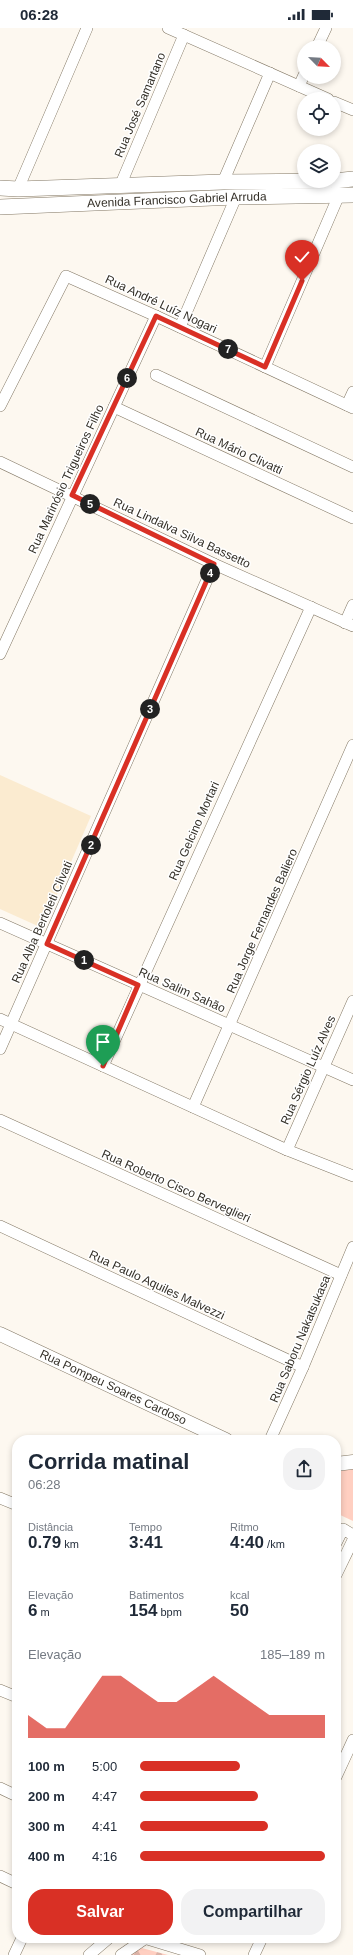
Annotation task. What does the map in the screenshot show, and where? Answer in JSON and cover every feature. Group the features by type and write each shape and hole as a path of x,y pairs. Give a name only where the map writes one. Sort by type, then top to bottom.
{"main road":[{"path":"341,180 353,179"},
{"name":"Avenida Francisco Gabriel Arruda","path":"0,188 18,189 223,182 297,181"},
{"name":"Avenida Francisco Gabriel Arruda","path":"0,206 236,197 346,195"}],"street":[{"path":"18,189 87,28"},
{"path":"168,28 312,92"},
{"path":"320,40 326,28"},
{"name":"Rua José Samartano","path":"120,186 184,35"},
{"path":"223,182 270,74"},
{"path":"341,105 353,110"},
{"path":"265,367 346,195"},
{"path":"180,327 236,197"},
{"name":"Rua André Luíz Nogari","path":"0,406 66,276 350,406"},
{"name":"Rua Marinósio Trigueiros Filho","path":"0,654 72,495 156,316"},
{"path":"156,376 353,468"},
{"path":"350,406 353,392"},
{"name":"Rua Mário Clivatti","path":"114,407 353,518"},
{"name":"Rua Lindalva Silva Bassetto","path":"0,462 214,564 349,624"},
{"name":"Rua Alba Bertoleti Clivati","path":"0,1049 214,564"},
{"path":"349,624 353,605"},
{"name":"Rua Gelcino Mortari","path":"103,1066 138,985 311,607"},
{"name":"Rua Jorge Fernandes Baliero","path":"194,1107 353,745"},
{"name":"Rua Salim Sahão","path":"0,922 353,1080"},
{"name":"Rua Sérgio Luíz Alves","path":"287,1150 353,1001"},
{"path":"0,1019 287,1150 353,1176"},
{"name":"Rua Roberto Cisco Berveglieri","path":"0,1120 340,1275"},
{"name":"Rua Paulo Aquiles Malvezzi","path":"0,1226 303,1367"},
{"name":"Rua Saboru Nakatsukasa","path":"272,1435 303,1367 340,1275 353,1247"},
{"name":"Rua Pompeu Soares Cardoso","path":"0,1334 215,1435"},
{"path":"341,1463 353,1462"},
{"path":"0,1498 12,1503"},
{"path":"341,1534 343,1530 353,1535"},
{"path":"341,1565 353,1540"},
{"path":"0,1690 12,1695"},
{"path":"341,1766 353,1740"},
{"path":"0,1788 12,1794"},
{"path":"0,1876 12,1882"},
{"path":"14,1955 20,1943"},
{"path":"89,1955 103,1943"},
{"path":"121,1955 138,1943"},
{"path":"161,1943 200,1955"},
{"path":"254,1955 260,1943"}],"shaded area":[{"path":"0,775 91,816 45,922 40,927 0,909"}],"green space":[{"path":"353,1469 353,1521 341,1515 341,1470"},
{"path":"138,1947 168,1955 131,1955"}],"route":[{"path":"103,1066 138,985 47,944 214,564 72,495 156,316 265,367 302,281"}]}
